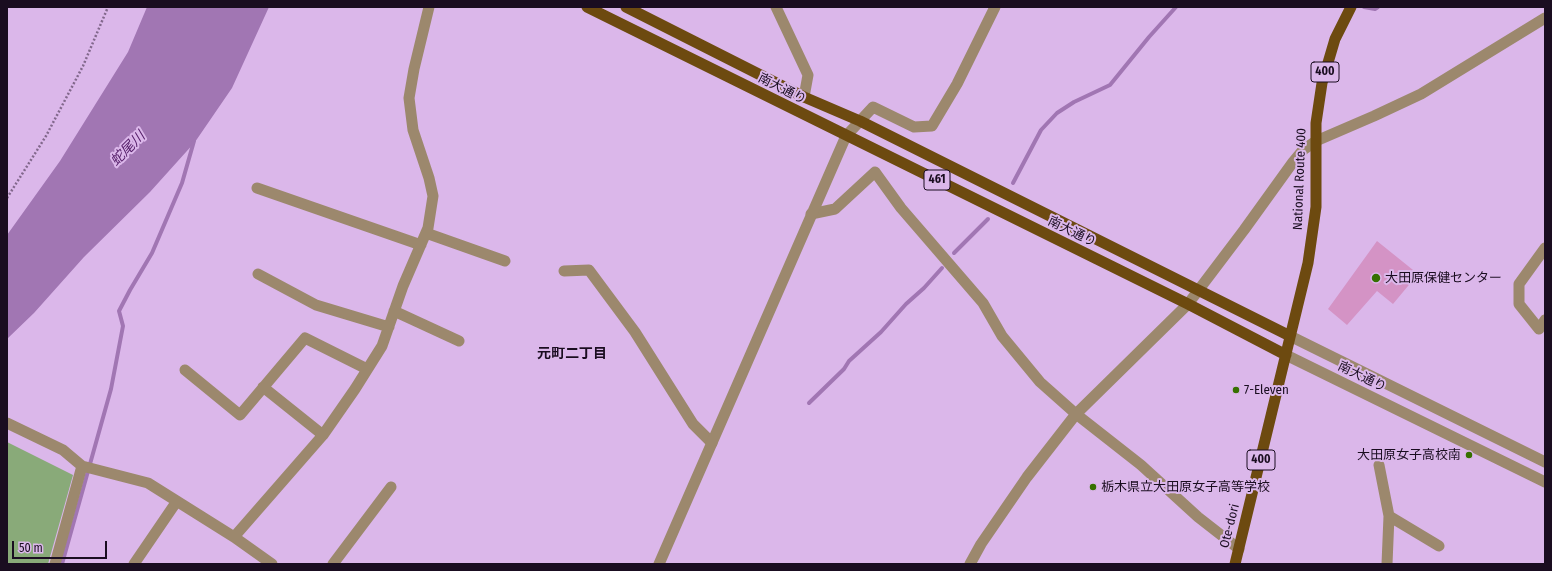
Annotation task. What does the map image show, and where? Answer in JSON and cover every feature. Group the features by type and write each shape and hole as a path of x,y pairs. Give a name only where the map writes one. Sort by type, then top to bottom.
{"highway":[{"name":"南大通り","path":"587,7 1188,304 1286,355"},
{"name":"南大通り","path":"626,7 804,97 860,121 1290,336"},
{"name":"National Route 400","path":"1286,355 1308,264 1313,236 1316,200 1316,123 1322,83 1335,39 1351,7"},
{"name":"Ote-dori","path":"1235,564 1286,355"}],"street":[{"path":"234,537 323,435 368,369 382,346 403,286 428,228 433,196 429,178 413,130 409,98 414,69 429,7"},
{"path":"776,7 808,75 804,97"},
{"path":"659,564 846,136 873,107 914,127 932,126 957,84 995,7"},
{"path":"970,564 981,544 1027,477 1076,414 1188,304 1200,290 1303,150 1316,141 1421,94 1544,21"},
{"path":"811,214 835,209 875,172 901,208 983,303 1002,336 1040,382 1076,414 1141,465 1198,517 1239,549"},
{"path":"257,188 421,245"},
{"path":"426,233 505,261"},
{"path":"1545,248 1520,284 1519,304 1539,329 1545,320"},
{"path":"564,271 589,270 635,332 693,424 712,442"},
{"path":"258,274 316,305 389,327"},
{"path":"394,311 459,341"},
{"name":"南大通り","path":"1290,336 1545,462"},
{"path":"185,370 240,415 305,338 368,369"},
{"name":"南大通り","path":"1286,355 1545,482"},
{"path":"264,387 323,435"},
{"path":"7,423 63,450 82,466 148,483 234,537 272,564"},
{"path":"1379,465 1389,516 1387,564"},
{"path":"55,564 82,466"},
{"path":"333,564 391,487"},
{"path":"134,564 177,501"},
{"path":"1389,516 1439,546"}],"path":[{"path":"7,198 46,136 83,66 108,7"}],"green space":[{"path":"7,442 73,475 48,564 7,564"}],"water":[{"name":"蛇尾川","path":"147,7 269,7 232,88 195,142 150,192 84,257 34,313 7,339 7,235 60,161 128,52"}],"building":[{"path":"1377,241 1418,274 1393,304 1377,291 1347,325 1328,309"}],"waterway":[{"path":"1013,183 1041,130 1057,113 1074,102 1110,85 1149,37 1176,7"},
{"path":"1364,7 1375,9 1378,7"},
{"path":"62,564 111,389 123,326 119,311 152,253 182,183 194,141"},
{"path":"954,253 988,219"},
{"path":"809,403 844,369 849,361 881,332 906,304 924,288 942,268"}],"place":[{"name":"大田原保健センター","path":"1376,278"},
{"name":"7-Eleven","path":"1236,390"},
{"name":"大田原女子高校南","path":"1469,455"},
{"name":"栃木県立大田原女子高等学校","path":"1093,487"}],"district":[{"name":"元町二丁目","path":"572,354"}]}
